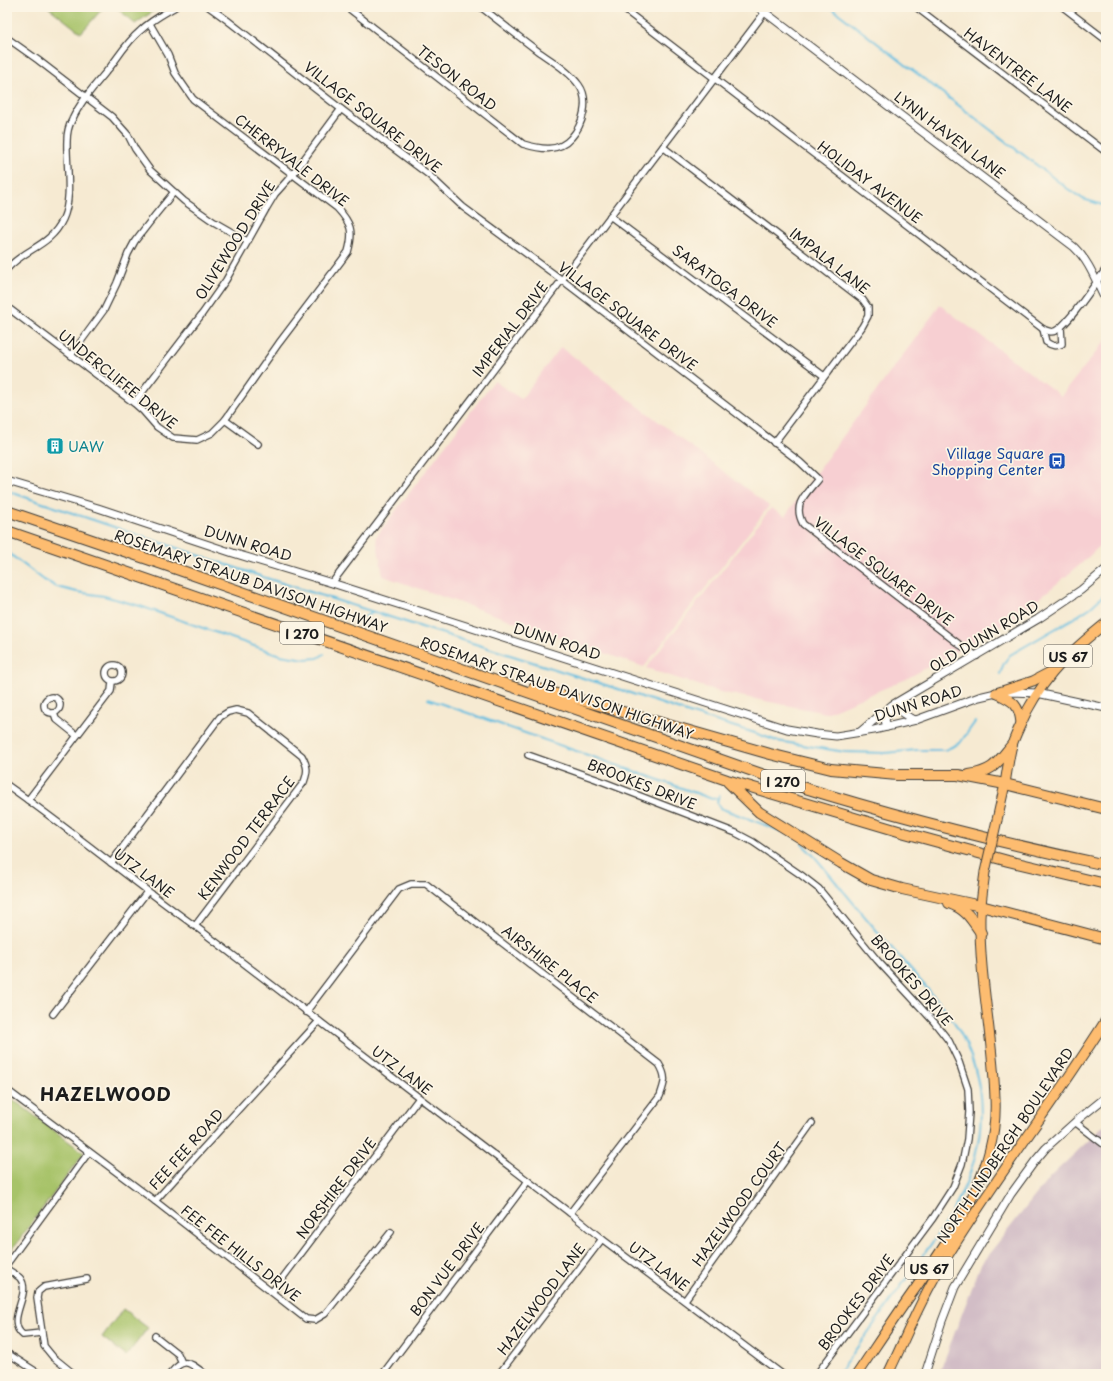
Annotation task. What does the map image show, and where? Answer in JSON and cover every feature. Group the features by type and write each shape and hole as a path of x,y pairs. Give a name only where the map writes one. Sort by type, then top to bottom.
{"highway":[{"name":"ROSEMARY STRAUB DAVISON HIGHWAY","path":"7,512 168,566 684,748 827,796 947,828 1106,865"},
{"name":"I 270","path":"7,530 727,780 925,839 1008,861 1106,884"},
{"path":"476,674 595,704 770,754 831,769 897,775 962,776 978,774 992,768 1012,745"},
{"path":"980,779 990,777 996,773 1012,745"},
{"path":"962,776 1005,784 1106,809"},
{"path":"727,780 759,812 871,880 902,889 981,906 1106,939"},
{"path":"931,895 957,906 964,911 973,920 981,933"}],"main road":[{"name":"NORTH LINDBERGH BOULEVARD","path":"856,1374 936,1257 961,1217 979,1182 988,1155 994,1125 996,1099 988,1032 981,933 981,906 986,872 1012,745 1021,723 1036,694 1053,671 1084,641 1106,623"},
{"path":"996,694 1033,681 1053,671"},
{"path":"996,694 1015,704 1020,715 1021,723"},
{"name":"NORTH LINDBERGH BOULEVARD","path":"888,1374 927,1293 950,1252 1009,1162 1056,1096 1106,1020"}],"street":[{"path":"7,269 20,258 50,238 58,229 64,218 67,206 68,130 86,96 132,38 141,30 175,7"},
{"name":"VILLAGE SQUARE DRIVE","path":"209,7 341,109 429,174 463,207 562,280 818,478 799,504 799,518 803,524 960,645 977,656"},
{"name":"TESON ROAD","path":"347,7 523,144 535,148 549,149 561,147 570,140 577,131 582,118 584,107 580,86 562,68 481,7"},
{"name":"HOLIDAY AVENUE","path":"621,7 1044,329"},
{"name":"LYNN HAVEN LANE","path":"758,7 1074,247 1082,254 1089,264 1106,301"},
{"name":"HAVENTREE LANE","path":"916,7 1106,152"},
{"path":"1063,7 1106,40"},
{"name":"IMPERIAL DRIVE","path":"332,583 715,79 764,12"},
{"name":"CHERRYVALE DRIVE","path":"150,24 168,54 175,73 193,100 337,208 349,222 352,232 348,252 342,262 279,343 225,420"},
{"path":"7,38 24,49 112,116 121,125 150,170 174,192 198,212 247,241"},
{"name":"OLIVEWOOD DRIVE","path":"134,403 226,280 275,194 293,174 341,109"},
{"name":"IMPALA LANE","path":"663,147 863,300 868,307 868,316 862,327 774,443"},
{"path":"70,355 104,310 135,241 174,192"},
{"name":"SARATOGA DRIVE","path":"610,216 824,376"},
{"path":"1044,329 1049,332 1055,332 1061,328 1106,269"},
{"name":"UNDERCLIFFE DRIVE","path":"7,306 134,403 166,434 173,438 180,440 197,440 204,438 212,434 225,420"},
{"path":"1044,329 1046,342 1051,346 1058,346 1062,344 1061,328"},
{"path":"225,420 258,444"},
{"name":"DUNN ROAD","path":"7,481 98,508 737,712 773,725 817,734 836,736 858,733 916,720 959,704 996,694 1022,691 1106,708"},
{"name":"OLD DUNN ROAD","path":"858,733 892,705 977,656 1065,601 1106,569"},
{"path":"28,800 111,691 112,682"},
{"path":"904,699 901,705 901,712 916,720"},
{"path":"887,727 885,720 892,705"},
{"name":"KENWOOD TERRACE","path":"111,863 220,717 228,712 236,710 248,713 302,756 308,772 304,782 195,926"},
{"path":"54,713 56,719 76,735"},
{"name":"BROOKES DRIVE","path":"528,755 596,779 736,833 753,842 801,875 819,889 877,960 934,1022 949,1041 959,1062 968,1089 970,1112 962,1164 953,1187 933,1218 817,1374"},
{"name":"UTZ LANE","path":"7,785 147,892 195,926 602,1239 782,1374"},
{"name":"AIRSHIRE PLACE","path":"306,1012 399,889 411,884 426,884 660,1064 664,1072 665,1082 660,1096 570,1213"},
{"path":"53,1014 147,892"},
{"name":"FEE FEE ROAD","path":"89,1152 155,1201 318,1021"},
{"path":"7,1090 89,1152 7,1264"},
{"path":"925,1374 948,1303 964,1270 1011,1194 1046,1148 1106,1097"},
{"name":"NORSHIRE DRIVE","path":"272,1292 419,1098"},
{"path":"1075,1122 1106,1146"},
{"name":"HAZELWOOD COURT","path":"685,1300 812,1123"},
{"name":"BON VUE DRIVE","path":"385,1371 528,1181"},
{"name":"FEE FEE HILLS DRIVE","path":"155,1201 306,1319 315,1320 325,1314 391,1232"},
{"name":"HAZELWOOD LANE","path":"499,1374 602,1239"},
{"path":"7,1269 20,1279 23,1285 23,1292 16,1322 18,1330 23,1335 41,1333"},
{"path":"74,1374 53,1357 44,1346 37,1298 38,1292 44,1288 87,1279"},
{"path":"155,1336 178,1354 182,1363"},
{"path":"7,1353 40,1374"},
{"path":"170,1374 177,1364 185,1362 205,1374"}],"shaded area":[{"path":"940,305 1061,396 1106,340 1106,540 1081,564 1022,612 972,643 904,680 826,713 720,692 646,668 771,508 785,516"},
{"path":"561,347 769,506 644,667 383,576 376,537 494,381 521,399"},
{"path":"1106,1124 1106,1374 939,1374 981,1264 1050,1177"}],"green space":[{"path":"48,7 104,7 81,33"},
{"path":"116,7 157,7 158,8 135,24"},
{"path":"7,1095 84,1153 7,1256"},
{"path":"123,1309 148,1328 126,1356 102,1337"}],"waterway":[{"path":"830,7 1068,189 1083,199 1106,206"},
{"path":"7,491 266,578 618,689 777,741 845,752 885,753 917,750 945,750 960,743 975,722"},
{"path":"7,552 44,580 57,587 104,596 140,606 280,655 305,659 318,658 324,654"},
{"path":"1000,674 1004,663 1010,655 1079,615 1091,607 1106,593"},
{"path":"365,617 372,612"},
{"path":"428,699 712,799 718,798"},
{"path":"719,795 717,802 720,808 781,831"},
{"path":"802,844 815,857 937,1000 956,1025 968,1049 976,1072 980,1096 981,1119 978,1142 973,1165 964,1189 942,1229 838,1374"}],"place":[{"name":"UAW","path":"55,446"},
{"name":"Village Square Shopping Center","path":"1057,461"}],"district":[{"name":"HAZELWOOD","path":"106,1093"}]}
